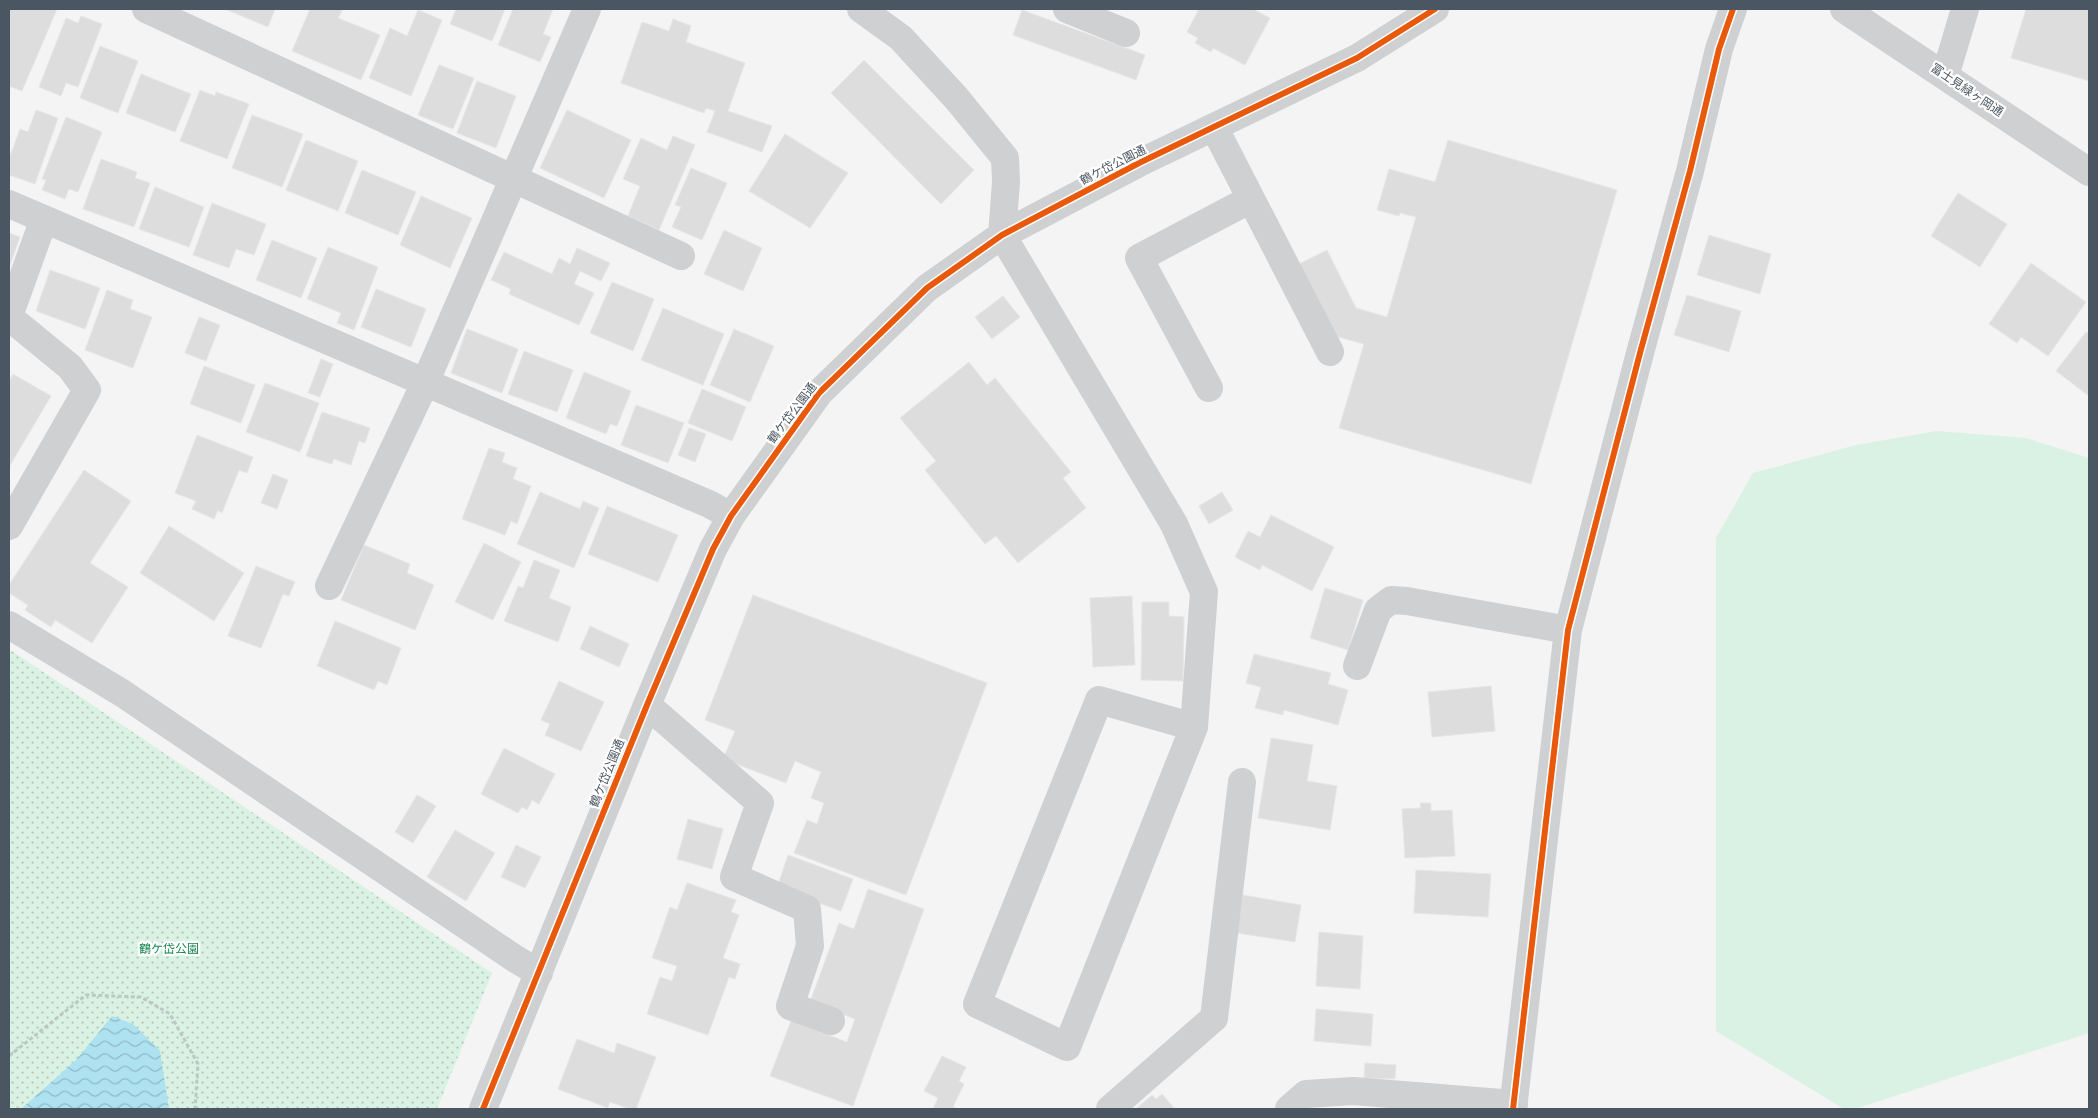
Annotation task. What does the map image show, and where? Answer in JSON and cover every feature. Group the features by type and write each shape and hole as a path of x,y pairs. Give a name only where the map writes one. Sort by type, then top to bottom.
{"street":[{"path":"146,9 681,256"},
{"path":"329,586 425,383 512,177 587,9"},
{"path":"861,9 902,38 957,99 1005,158 1006,182 1002,235 1174,524 1204,592 1194,727 1067,1047 976,1004 1099,700 1194,727"},
{"path":"1067,9 1126,33"},
{"name":"鶴ケ岱公園通","path":"483,1109 647,705 713,549 730,516 819,394 926,288 1002,235 1140,163 1358,58 1435,9"},
{"path":"1289,1109 1306,1094 1353,1091 1514,1107 1568,630 1640,353 1690,171 1719,49 1733,9"},
{"name":"富士見緑ヶ岡通","path":"1844,9 2089,172"},
{"path":"1945,76 1964,9"},
{"path":"1214,127 1330,352"},
{"path":"1209,388 1139,258 1251,199"},
{"path":"9,204 700,500 730,516"},
{"path":"9,526 87,390 70,366 9,316 44,220"},
{"path":"1357,666 1378,610 1391,600 1407,601 1568,630"},
{"path":"9,625 122,693 506,953 539,973"},
{"path":"647,705 760,803 734,877 807,909 810,946 790,1006 831,1021"},
{"path":"1110,1109 1214,1018 1242,782"}],"path":[{"path":"9,1056 86,995 141,997 170,1014 198,1064 195,1109"}],"green space":[{"path":"1937,431 2026,438 2089,458 2089,1033 1855,1109 1844,1109 1716,1031 1716,538 1753,473 1856,445"},
{"name":"鶴ケ岱公園","path":"9,649 492,973 437,1109 9,1109"}],"water":[{"path":"112,1016 133,1024 160,1051 169,1109 21,1109 77,1059"}],"building":[{"path":"9,9 57,9 22,91 9,86"},
{"path":"225,9 275,9 268,27"},
{"path":"310,9 337,9 342,11 338,18 380,35 361,80 292,51"},
{"path":"456,9 505,9 492,41 450,24"},
{"path":"513,9 553,9 543,34 551,37 540,62 498,45"},
{"path":"1199,9 1253,9 1270,18 1245,65 1213,48 1211,52 1195,43 1198,38 1187,32"},
{"path":"2026,9 2089,9 2089,81 2011,58"},
{"path":"418,10 442,20 411,96 369,78 390,28 407,36"},
{"path":"1022,10 1145,55 1136,80 1013,35"},
{"path":"81,16 102,24 78,87 66,83 61,96 39,87 66,18 78,23"},
{"path":"673,19 691,26 686,42 745,63 728,111 772,126 762,152 707,132 715,111 706,108 704,113 621,83 642,22 669,31"},
{"path":"100,46 138,61 118,113 80,98"},
{"path":"864,60 974,170 941,204 831,93"},
{"path":"439,65 474,78 453,129 418,115"},
{"path":"141,74 191,94 175,132 126,113"},
{"path":"477,81 516,96 496,148 457,133"},
{"path":"200,90 215,96 216,92 249,104 227,159 180,141"},
{"path":"36,110 58,118 35,184 9,175 9,159 20,129 28,132"},
{"path":"567,110 631,140 604,198 540,168"},
{"path":"252,115 303,134 282,187 232,168"},
{"path":"66,117 102,132 78,192 69,189 65,199 42,190 46,180 42,179"},
{"path":"785,134 848,173 810,228 749,191"},
{"path":"673,136 695,145 659,230 628,216 640,186 623,179 641,138 667,150"},
{"path":"306,140 358,161 338,211 286,190"},
{"path":"1448,140 1617,190 1531,484 1339,428 1364,344 1335,336 1299,264 1327,250 1356,308 1387,317 1416,217 1400,213 1399,216 1377,210 1389,169 1435,182"},
{"path":"101,159 137,172 135,178 150,183 134,227 83,209"},
{"path":"691,168 727,183 702,240 672,227 681,207 675,205"},
{"path":"362,170 416,192 398,235 345,213"},
{"path":"155,187 204,207 189,247 139,229"},
{"path":"1958,193 2007,224 1980,267 1931,236"},
{"path":"421,196 472,218 450,268 400,245"},
{"path":"212,203 266,224 254,255 236,249 229,268 193,255"},
{"path":"724,230 762,248 743,291 704,274"},
{"path":"9,233 20,237 9,268"},
{"path":"1709,235 1771,254 1760,294 1697,275"},
{"path":"272,240 317,258 301,298 256,280"},
{"path":"328,247 378,267 354,330 337,323 341,313 307,299"},
{"path":"577,248 610,263 601,281 580,271 574,284 594,293 579,325 509,294 511,289 491,280 504,252 552,274 559,258 570,264"},
{"path":"2031,263 2086,302 2048,356 2021,337 2017,343 1989,324"},
{"path":"50,270 100,288 85,329 36,311"},
{"path":"612,282 654,299 633,351 590,333"},
{"path":"376,289 426,309 411,347 361,327"},
{"path":"107,290 133,300 130,309 152,317 133,368 85,350"},
{"path":"1687,295 1741,311 1729,352 1674,335"},
{"path":"1003,296 1020,317 992,339 975,317"},
{"path":"663,308 724,334 703,385 641,360"},
{"path":"199,317 220,325 206,361 185,353"},
{"path":"467,329 518,349 502,393 451,373"},
{"path":"734,329 774,346 750,402 710,385"},
{"path":"2086,332 2089,334 2089,396 2056,371"},
{"path":"524,351 573,370 557,412 508,394"},
{"path":"321,359 333,364 320,397 308,393"},
{"path":"969,362 987,385 995,378 1071,472 1063,478 1086,508 1018,563 996,536 985,544 925,470 936,461 900,418"},
{"path":"204,366 255,385 241,423 190,404"},
{"path":"584,372 631,391 617,426 610,424 606,434 566,418"},
{"path":"13,374 51,396 9,467 9,382"},
{"path":"265,383 319,403 300,452 246,432"},
{"path":"702,389 746,407 732,441 688,423"},
{"path":"636,405 684,423 668,463 621,445"},
{"path":"322,412 370,428 365,443 359,441 351,465 334,459 332,464 306,456"},
{"path":"689,428 706,434 695,462 678,455"},
{"path":"197,435 253,457 247,473 239,470 222,513 218,510 214,519 192,509 196,501 175,493"},
{"path":"489,448 505,453 502,462 517,468 513,479 531,486 517,524 511,521 505,535 462,519"},
{"path":"84,470 131,501 90,563 128,587 92,643 55,620 51,627 25,610 28,605 9,593 9,585"},
{"path":"273,474 288,480 277,509 261,503"},
{"path":"540,492 580,509 583,501 599,508 574,568 517,544"},
{"path":"1222,492 1233,510 1209,524 1199,506"},
{"path":"607,506 678,535 658,582 588,554"},
{"path":"1271,515 1334,547 1312,591 1262,565 1260,570 1235,557 1248,531 1260,537"},
{"path":"169,526 244,573 214,621 140,573"},
{"path":"484,543 521,562 493,620 455,602"},
{"path":"364,545 410,564 407,573 434,585 415,630 341,600"},
{"path":"534,560 560,570 549,598 571,607 558,642 504,621 518,586 523,588"},
{"path":"256,566 295,582 289,596 283,594 261,648 228,636"},
{"path":"1325,588 1363,600 1348,650 1310,638"},
{"path":"753,595 987,683 906,895 794,853 807,820 817,824 824,803 811,798 821,772 795,761 786,783 723,759 735,731 705,720"},
{"path":"1132,596 1135,665 1093,667 1090,598"},
{"path":"1142,602 1169,602 1169,616 1184,617 1183,681 1141,680"},
{"path":"335,621 401,648 387,685 378,681 374,690 317,666"},
{"path":"590,626 629,644 619,667 580,649"},
{"path":"1254,654 1331,673 1328,684 1348,690 1338,725 1284,710 1283,715 1255,708 1261,687 1246,683"},
{"path":"559,681 604,702 581,751 545,735 550,724 541,720"},
{"path":"1491,686 1495,731 1432,737 1428,692"},
{"path":"1271,738 1313,745 1307,781 1337,786 1330,830 1258,818"},
{"path":"504,748 555,774 539,804 532,800 527,810 522,807 518,813 481,794"},
{"path":"417,795 436,806 413,843 395,832"},
{"path":"1420,803 1431,803 1431,811 1452,810 1455,856 1405,858 1402,809 1421,808"},
{"path":"688,819 723,829 712,869 677,859"},
{"path":"455,830 495,853 466,901 427,877"},
{"path":"516,845 541,857 525,888 501,877"},
{"path":"788,855 853,879 841,911 777,888"},
{"path":"1416,870 1491,874 1488,917 1414,913"},
{"path":"687,883 736,900 731,912 739,915 723,958 740,964 735,979 729,977 708,1035 647,1014 660,977 672,981 677,966 652,958 670,907 677,910"},
{"path":"868,889 924,909 853,1106 770,1076 791,1021 847,1042 855,1019 810,1002 839,923 854,929"},
{"path":"1243,895 1301,905 1295,942 1237,933"},
{"path":"1319,932 1363,936 1360,989 1316,986"},
{"path":"1316,1009 1373,1014 1371,1046 1314,1041"},
{"path":"577,1039 614,1053 617,1043 656,1057 636,1109 630,1109 610,1102 608,1108 558,1089"},
{"path":"942,1056 966,1067 959,1081 964,1084 953,1107 959,1109 933,1109 938,1098 924,1091"},
{"path":"1365,1063 1396,1065 1395,1079 1364,1078"},
{"path":"1162,1094 1175,1109 1136,1109 1152,1095 1156,1099"}],"cycle path":[{"path":"483,1109 647,705 713,549 731,516 819,393 927,288 1002,235 1139,163 1357,58 1435,9"},
{"path":"1513,1109 1568,630 1640,353 1690,171 1719,49 1733,9"}]}
